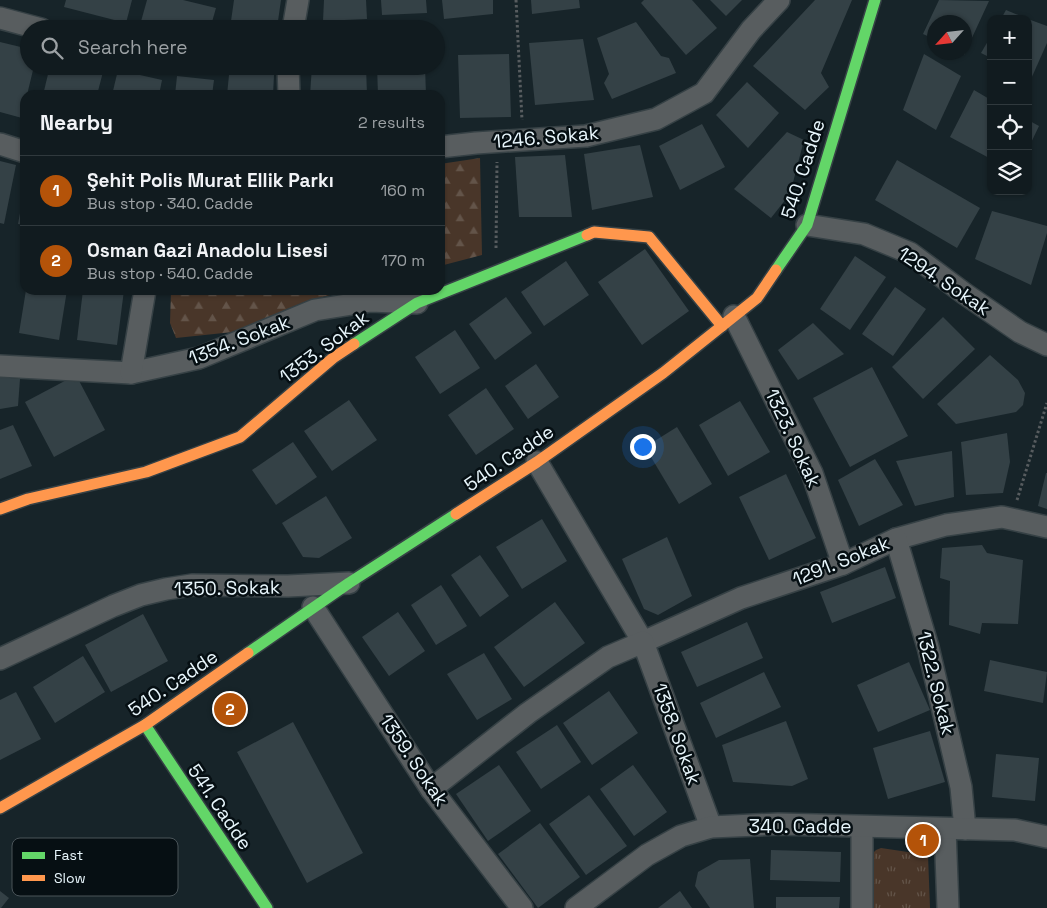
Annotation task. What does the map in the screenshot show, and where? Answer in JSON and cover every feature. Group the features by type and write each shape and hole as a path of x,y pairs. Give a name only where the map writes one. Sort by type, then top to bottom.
{"street":[{"path":"295,20 298,0"},
{"name":"1246. Sokak","path":"445,147 586,136 656,118 704,93 751,30 779,0"},
{"name":"540. Cadde","path":"0,808 145,725 313,607 537,462 663,373 757,298 807,225 875,0"},
{"path":"0,18 20,23"},
{"path":"288,75 289,90"},
{"path":"0,144 20,150"},
{"name":"1294. Sokak","path":"807,225 864,234 910,254 1020,332 1047,345"},
{"name":"1353. Sokak","path":"445,291 594,232 649,237 728,321"},
{"path":"131,373 144,295"},
{"name":"1353. Sokak","path":"0,509 28,500 146,472 240,437 333,358 417,302 435,295"},
{"name":"1354. Sokak","path":"0,366 131,373 199,358 315,310 371,301 417,302"},
{"name":"1323. Sokak","path":"728,321 812,473 843,564"},
{"path":"537,462 643,642"},
{"name":"1291. Sokak","path":"431,789 528,713 608,657 741,598 843,564 896,539 946,525 1002,517 1047,527"},
{"name":"1322. Sokak","path":"896,539 928,647 961,787 948,908"},
{"name":"1350. Sokak","path":"0,660 114,606 141,595 166,588 192,585 288,586 349,583"},
{"name":"1359. Sokak","path":"313,607 431,789 522,908"},
{"name":"1358. Sokak","path":"643,642 711,827"},
{"name":"541. Cadde","path":"145,725 267,908"},
{"name":"340. Cadde","path":"576,908 647,855 681,836 711,827 778,824 1015,830 1047,837"},
{"path":"862,826 862,908"}],"path":[{"path":"516,0 523,141"},
{"path":"496,271 497,142"},
{"path":"1011,519 1047,403"}],"green space":[{"path":"480,158 482,255 445,265 445,163"},
{"path":"171,295 330,295 304,302 233,332 176,338 170,323"},
{"path":"881,848 928,855 930,908 870,908 871,855"}],"building":[{"path":"66,0 132,0 127,20 114,20 64,7"},
{"path":"147,0 183,0 216,8 213,20 141,20"},
{"path":"234,0 281,0 278,20 231,20"},
{"path":"324,0 366,0 367,19 323,20"},
{"path":"381,0 426,0 427,13 382,15"},
{"path":"442,0 493,0 493,14 444,19"},
{"path":"531,0 579,0 580,8 532,14"},
{"path":"644,0 692,0 717,28 686,55 641,3"},
{"path":"710,0 742,0 726,16"},
{"path":"815,0 852,0 821,73 829,87 805,110 753,66"},
{"path":"939,0 989,1 972,38 972,15 932,15"},
{"path":"1006,10 1018,15 1003,15"},
{"path":"1032,20 1047,26 1047,43 1032,77"},
{"path":"636,22 661,56 669,58 676,73 612,99 604,83 609,74 597,38"},
{"path":"927,26 927,36 923,34"},
{"path":"583,39 594,100 535,105 529,43"},
{"path":"0,42 20,47 20,75 32,75 28,90 20,90 20,117 0,112"},
{"path":"987,43 987,56 981,53"},
{"path":"509,54 511,117 460,118 458,55"},
{"path":"924,54 927,56 927,60 934,60 961,76 936,130 903,110"},
{"path":"48,75 102,75 98,90 44,90"},
{"path":"117,75 140,75 162,80 160,90 113,90"},
{"path":"229,75 274,75 273,90 228,90"},
{"path":"311,75 366,75 367,90 310,90"},
{"path":"377,75 425,75 426,90 378,90"},
{"path":"177,76 214,80 213,90 176,90"},
{"path":"747,82 779,113 748,148 716,115"},
{"path":"974,90 987,98 987,157 950,137"},
{"path":"1032,122 1039,126 1032,141"},
{"path":"702,124 725,167 680,190 659,146"},
{"path":"787,132 804,140 790,194 771,218 734,189"},
{"path":"640,145 653,197 592,210 584,154"},
{"path":"565,155 572,217 519,217 515,157"},
{"path":"897,160 980,208 957,248 875,200"},
{"path":"0,161 16,165 4,224 0,223"},
{"path":"992,211 1047,226 1047,233 1031,285 975,259"},
{"path":"645,249 689,311 642,345 598,282"},
{"path":"855,256 886,277 850,330 820,309"},
{"path":"566,261 589,295 544,326 521,292"},
{"path":"895,287 926,309 893,356 862,334"},
{"path":"25,295 66,295 59,340 19,333"},
{"path":"82,295 123,295 117,345 77,340"},
{"path":"506,297 532,333 495,360 469,324"},
{"path":"943,317 975,349 923,399 892,367"},
{"path":"813,323 844,354 798,380 778,350"},
{"path":"455,330 480,368 440,394 415,357"},
{"path":"990,355 1018,380 1025,393 1023,405 1016,412 956,424 937,404"},
{"path":"536,364 559,397 528,419 505,386"},
{"path":"872,367 908,436 850,467 813,398"},
{"path":"76,375 105,430 54,457 25,402"},
{"path":"0,377 20,379 18,406 0,409"},
{"path":"486,388 514,429 476,455 448,415"},
{"path":"349,400 377,440 332,471 304,431"},
{"path":"740,401 770,452 728,476 699,425"},
{"path":"13,425 32,466 0,479 0,430"},
{"path":"677,427 712,484 679,504 645,447"},
{"path":"1007,433 1010,462 1003,493 966,495 961,442"},
{"path":"293,442 317,477 276,505 252,470"},
{"path":"952,451 954,497 915,506 896,461"},
{"path":"875,459 903,505 859,526 838,480"},
{"path":"1047,473 1047,509 1038,506"},
{"path":"786,474 816,538 769,560 739,497"},
{"path":"326,496 352,538 319,558 303,557 282,523"},
{"path":"542,519 567,561 522,589 496,547"},
{"path":"667,537 692,596 658,615 644,609 622,559"},
{"path":"982,545 987,553 1023,560 1018,624 982,623 980,634 949,625 950,581 940,578 942,548"},
{"path":"480,555 509,596 480,617 451,575"},
{"path":"885,567 896,598 832,623 820,592"},
{"path":"441,585 467,626 436,645 411,605"},
{"path":"555,602 585,643 524,687 494,647"},
{"path":"398,612 425,651 389,676 362,637"},
{"path":"143,614 168,661 111,692 85,645"},
{"path":"747,622 763,658 697,687 681,652"},
{"path":"484,653 512,699 477,720 447,674"},
{"path":"83,656 105,692 55,723 33,687"},
{"path":"990,660 1047,672 1043,703 984,691"},
{"path":"909,662 930,710 878,732 857,685"},
{"path":"764,672 781,707 716,738 700,703"},
{"path":"609,691 638,733 592,765 563,723"},
{"path":"16,692 41,739 0,760 0,700"},
{"path":"786,721 808,779 792,786 733,782 722,745"},
{"path":"293,722 363,853 307,883 237,752"},
{"path":"557,725 581,762 541,789 516,752"},
{"path":"930,731 945,782 888,799 873,748"},
{"path":"996,754 1039,758 1035,801 992,797"},
{"path":"499,765 531,811 488,841 456,794"},
{"path":"633,765 667,812 634,836 600,789"},
{"path":"589,795 627,846 586,875 549,824"},
{"path":"540,823 580,877 538,908 498,854"},
{"path":"771,850 841,852 840,882 770,880"},
{"path":"750,859 754,908 710,908 695,886 698,872 719,860"},
{"path":"0,891 9,898 1,908 0,908"},
{"path":"680,891 692,908 658,908"},
{"path":"776,897 840,897 839,908 776,908"}],"traffic: fast":[{"path":"776,270 807,225 875,0"},
{"path":"445,292 587,235"},
{"path":"354,344 417,303 437,295"},
{"path":"248,653 349,583 456,514"},
{"path":"145,725 267,908"}],"traffic: slow":[{"path":"587,235 594,232 649,237 722,326"},
{"path":"456,514 537,462 663,373 757,298 776,270"},
{"path":"0,509 28,499 146,472 240,437 333,358 354,344"},
{"path":"0,808 145,725 248,653"}],"place":[{"name":"Osman Gazi Anadolu Lisesi","path":"230,709"},
{"name":"Şehit Polis Murat Ellik Parkı","path":"923,840"}]}
